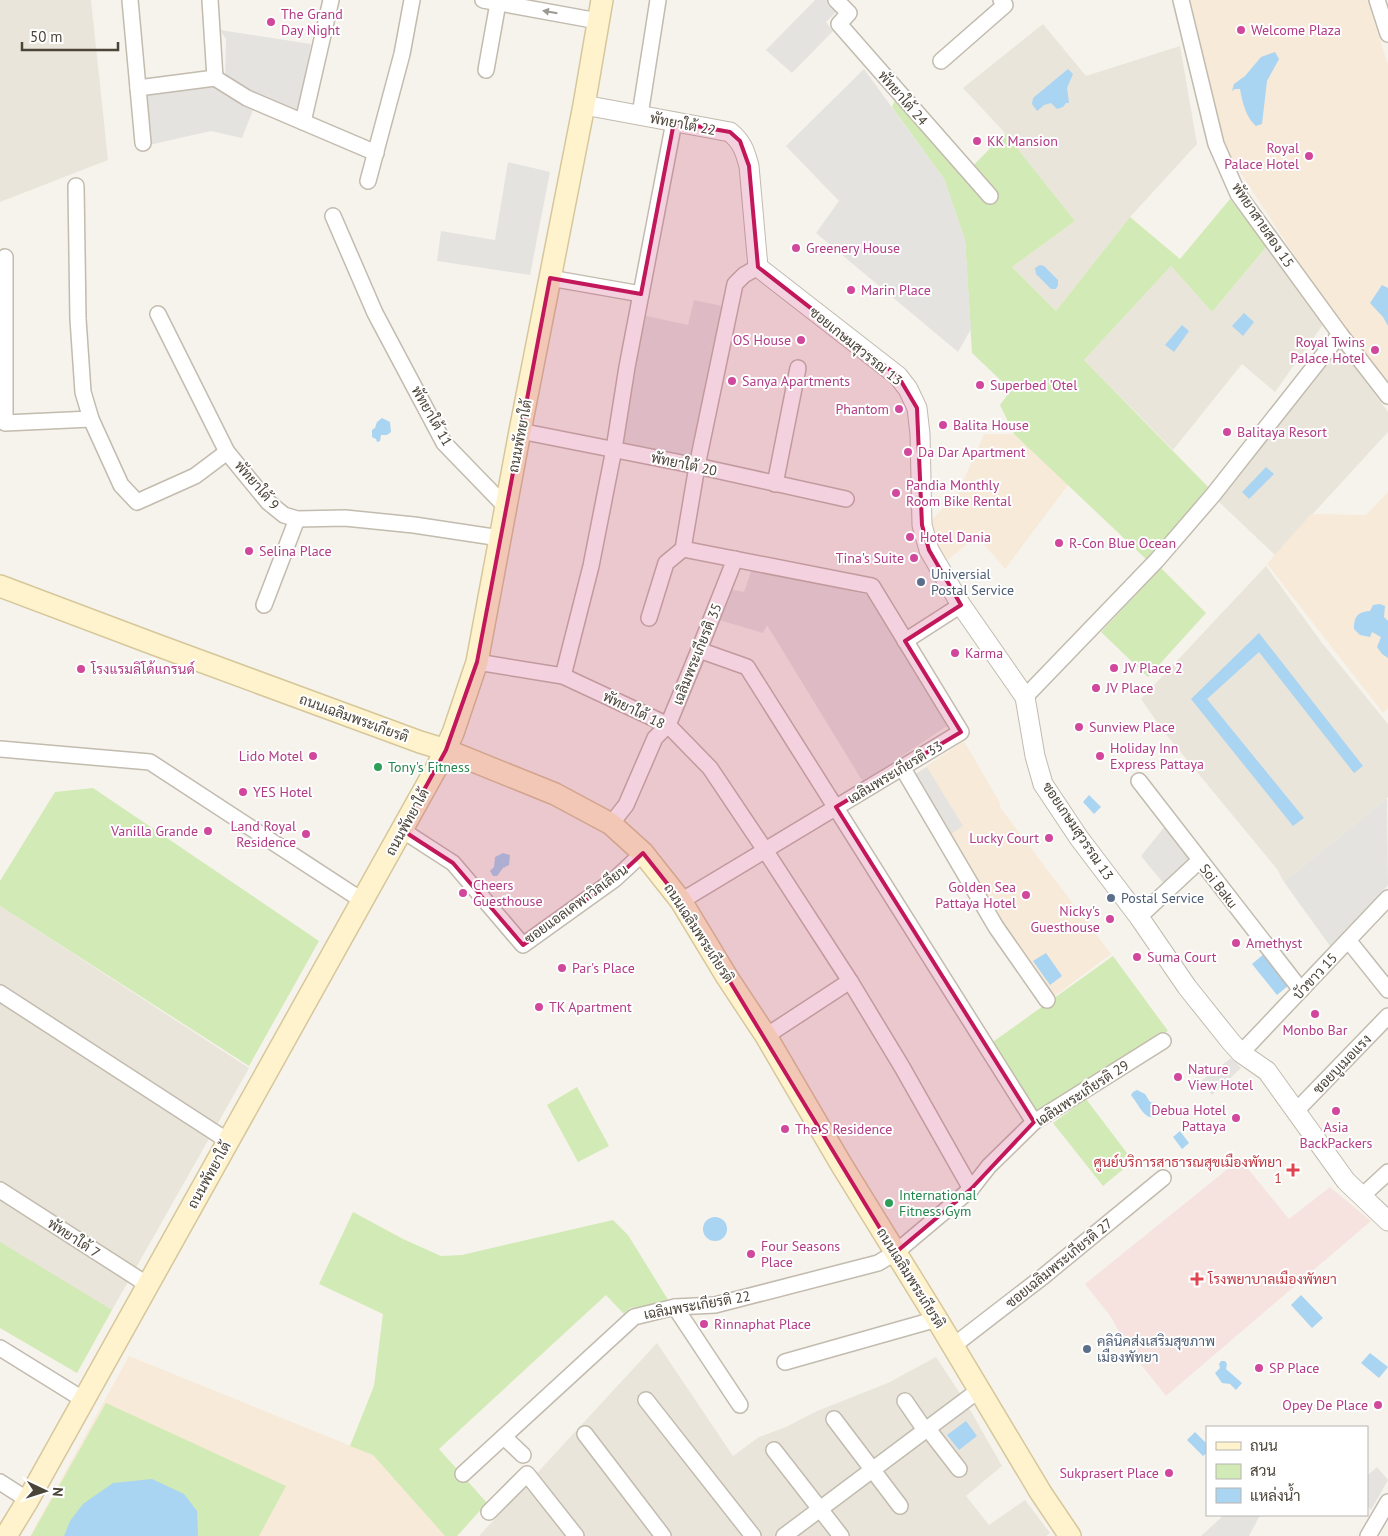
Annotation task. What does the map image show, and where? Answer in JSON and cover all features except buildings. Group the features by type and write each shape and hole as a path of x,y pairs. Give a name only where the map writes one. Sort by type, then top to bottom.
{"main road":[{"name":"ถนนพัทยาใต้","path":"6,1536 84,1400 446,750 478,662 520,431 584,106 600,10"},
{"name":"ถนนเฉลิมพระเกียรติ","path":"0,586 446,750 555,794 611,824 643,853 681,901 727,977 766,1036 895,1253 1070,1536"}],"street":[{"path":"130,0 143,143"},
{"path":"210,0 215,78"},
{"path":"303,122 331,0"},
{"path":"368,181 402,54 412,0"},
{"path":"640,115 658,0"},
{"name":"พัทยาใต้ 24","path":"836,0 849,13 839,24 990,196"},
{"path":"942,61 1005,5 1001,0"},
{"name":"พัทยาสายสอง 15","path":"1181,0 1216,144 1238,194 1340,334 1388,396"},
{"path":"1377,0 1388,34"},
{"path":"486,70 490,1 600,10"},
{"path":"138,88 215,78 247,98 376,153"},
{"name":"พัทยาใต้ 22","path":"584,106 730,132 740,141 745,150 749,166 758,267"},
{"path":"563,676 591,566 674,122"},
{"path":"76,186 78,319 83,392 91,418 121,485 137,502 195,476 227,452"},
{"name":"พัทยาใต้ 11","path":"333,216 375,313 444,443 506,508"},
{"path":"5,257 5,423 91,418"},
{"path":"648,618 666,563 683,549 697,466 735,284 744,275 758,267"},
{"name":"ซอยเกษมสุวรรณ 13","path":"758,267 898,376 908,389 918,408 922,525 929,550 961,605 1025,696 1035,756 1044,784 1079,838 1139,917 1186,987 1231,1042 1242,1053 1267,1071 1346,1181 1388,1221"},
{"path":"550,278 641,294"},
{"name":"พัทยาใต้ 9","path":"158,314 227,452 268,502 284,515 298,519 345,518 414,525 500,538"},
{"path":"1025,696 1157,560 1213,495 1340,334"},
{"path":"775,484 798,368"},
{"name":"พัทยาใต้ 20","path":"520,431 697,466 846,499"},
{"path":"264,605 298,519"},
{"path":"683,549 872,586 905,641 961,605"},
{"name":"เฉลิมพระเกียรติ 35","path":"611,824 626,805 655,738 668,725 735,559"},
{"name":"เฉลิมพระเกียรติ 33","path":"681,901 961,732 905,641"},
{"path":"699,650 747,667 1034,1122"},
{"name":"พัทยาใต้ 18","path":"478,662 563,676 668,725 710,768 850,981 902,1067 971,1189"},
{"path":"0,749 150,762 363,901"},
{"path":"902,767 996,927 1047,1000"},
{"name":"Soi Baku","path":"1139,781 1199,861 1301,990"},
{"name":"ซอยแอลเคพาวิลเลียน","path":"402,830 453,863 523,945 615,879 643,853"},
{"path":"1139,917 1199,861"},
{"name":"บัวขาว 15","path":"1242,1053 1388,898"},
{"path":"1348,940 1388,990"},
{"path":"766,1036 850,981"},
{"path":"0,992 228,1141"},
{"name":"ซอยบูเมอแรง","path":"1296,1111 1388,1016"},
{"name":"เฉลิมพระเกียรติ 29","path":"895,1253 971,1189 989,1166 1034,1122 1163,1041"},
{"path":"1362,1196 1388,1172"},
{"name":"ซอยเฉลิมพระเกียรติ 27","path":"953,1346 1045,1275 1163,1178"},
{"name":"พัทยาใต้ 7","path":"0,1190 148,1285"},
{"name":"เฉลิมพระเกียรติ 22","path":"463,1474 634,1317 675,1307 715,1305 878,1264 895,1253"},
{"path":"675,1307 740,1405"},
{"path":"785,1362 937,1319"},
{"path":"0,1348 84,1400"},
{"path":"784,1536 980,1390"},
{"path":"646,1400 753,1536"},
{"path":"904,1401 959,1469"},
{"path":"834,1419 900,1506"},
{"path":"585,1434 663,1536"},
{"path":"504,1436 523,1455"},
{"path":"774,1450 841,1536"},
{"path":"489,1512 527,1474 575,1535"},
{"path":"0,1482 28,1500"},
{"path":"1368,1536 1388,1502"}],"highlighted area":[{"path":"674,122 730,132 740,141 749,166 758,267 898,376 917,408 922,525 929,550 961,605 905,641 961,732 836,807 1034,1122 971,1189 895,1253 681,901 643,853 615,879 523,945 453,863 402,830 446,750 477,662 550,278 641,294"}],"shaded area":[{"path":"0,0 91,0 108,160 0,202"},
{"path":"815,0 829,0 838,10 826,22 833,31 792,73 766,50"},
{"name":"Royal Palace Hotel","path":"1190,0 1367,0 1388,65 1388,381 1336,319 1236,166 1226,146 1219,121"},
{"path":"1043,24 1086,76 1180,46 1197,144 1130,217 1056,311 1012,267 1075,221 1005,133 963,88"},
{"path":"220,30 311,44 298,112 225,78 226,39"},
{"path":"864,69 944,179 965,240 971,329 958,352 816,233 839,201 786,146"},
{"path":"209,83 253,110 242,138 211,131 149,145 145,93"},
{"path":"508,162 550,172 530,275 437,261 441,231 495,240"},
{"path":"1267,246 1324,323 1275,392 1242,364 1173,450 1084,360 1171,266 1212,312"},
{"path":"694,300 722,306 690,457 623,443 642,315 688,325"},
{"path":"1339,346 1388,412 1388,432 1275,555 1216,499"},
{"path":"984,434 1014,434 1068,485 1005,569 977,536 945,562 933,542 928,523 957,495"},
{"path":"1388,492 1388,708 1383,713 1267,564 1311,514 1366,515"},
{"path":"1266,566 1322,643 1388,724 1388,797 1284,882 1277,869 1164,732 1141,699"},
{"path":"752,569 868,595 947,726 863,782 767,625 763,633 716,619 729,589 744,592"},
{"name":"Golden Sea Pattaya Hotel","path":"964,741 1001,805 999,806 1111,954 1052,998 948,836 912,776"},
{"path":"927,767 963,826 948,836 912,776"},
{"path":"1387,798 1388,885 1330,946 1284,882"},
{"path":"1166,825 1194,859 1164,884 1141,856"},
{"path":"0,906 249,1068 112,1310 0,1245"},
{"path":"1231,1058 1241,1068 1212,1095 1201,1081"},
{"name":"โรงพยาบาลเมืองพัทยา","path":"1240,1159 1289,1219 1330,1187 1371,1221 1166,1396 1127,1347 1111,1317 1085,1284"},
{"path":"657,1343 733,1456 759,1437 786,1427 817,1411 888,1383 936,1357 965,1401 1002,1466 966,1496 989,1525 1025,1500 1050,1533 1046,1536 479,1536"},
{"path":"129,1356 373,1455 445,1536 30,1536"},
{"path":"1377,1467 1388,1480 1371,1510 1368,1507 1368,1475"},
{"path":"1223,1516 1259,1516 1249,1536 1201,1536"}],"green space":[{"path":"897,95 965,174 1005,133 1075,221 1012,267 1056,311 1130,217 1180,259 1230,199 1267,246 1212,312 1171,266 1084,360 1212,491 1148,561 1014,434 1000,405 1011,390 972,353 965,240 944,179 892,107"},
{"path":"1161,568 1206,613 1148,677 1101,632"},
{"path":"93,788 319,941 249,1066 0,906 0,881 55,792"},
{"path":"1113,956 1168,1031 1040,1114 1034,1113 990,1044"},
{"path":"577,1087 609,1146 578,1162 547,1105"},
{"path":"1086,1099 1133,1161 1103,1186 1053,1123"},
{"path":"353,1212 403,1239 441,1256 462,1255 613,1220 628,1235 670,1303 630,1308 624,1314 606,1295 439,1449 487,1503 457,1536 445,1536 373,1455 350,1446 374,1386 383,1314 319,1284"},
{"path":"0,1242 112,1310 77,1373 0,1328"},
{"path":"106,1403 286,1486 259,1536 31,1536"}],"water":[{"path":"1275,52 1279,59 1267,81 1262,124 1256,126 1247,114 1240,89 1232,91 1234,84 1245,76 1261,57"},
{"path":"1068,69 1073,74 1067,88 1069,103 1057,109 1051,103 1044,105 1037,111 1032,104 1033,98"},
{"path":"1040,265 1044,266 1058,280 1056,289 1051,289 1036,274 1035,268"},
{"path":"1382,285 1388,288 1388,326 1383,317 1370,303"},
{"path":"1244,313 1254,322 1243,336 1232,326"},
{"path":"1182,325 1189,331 1174,352 1165,345"},
{"path":"382,418 390,422 391,432 387,435 381,435 380,441 377,442 372,437 372,430"},
{"path":"1266,467 1274,474 1249,499 1242,492"},
{"path":"1380,604 1385,606 1384,617 1388,621 1388,658 1377,647 1381,637 1372,632 1370,637 1360,635 1354,629 1355,621 1359,614 1370,611 1373,605"},
{"path":"1259,633 1363,766 1354,773 1259,652 1207,699 1304,818 1293,826 1191,699"},
{"path":"1089,795 1101,807 1094,814 1083,802"},
{"path":"503,853 510,855 509,865 503,868 497,876 493,876 490,871 494,867 495,857"},
{"path":"1046,953 1062,976 1050,985 1033,961"},
{"path":"1264,954 1289,985 1277,995 1252,964"},
{"path":"1137,1090 1145,1094 1150,1102 1158,1104 1159,1110 1157,1110 1154,1117 1147,1116 1131,1095"},
{"path":"1180,1131 1189,1143 1182,1149 1173,1137"},
{"path":"715,1217 724,1220 727,1229 724,1238 715,1241 706,1238 703,1229 706,1220"},
{"path":"1301,1295 1323,1318 1312,1328 1291,1305"},
{"path":"1370,1353 1388,1367 1379,1378 1361,1363"},
{"path":"1221,1361 1225,1361 1227,1364 1226,1369 1242,1383 1236,1390 1230,1384 1222,1383 1215,1373 1220,1368 1219,1364"},
{"path":"966,1421 977,1436 959,1450 947,1435"},
{"path":"1195,1432 1206,1443 1206,1454 1203,1456 1187,1440"},
{"path":"152,1479 184,1494 197,1511 198,1536 64,1536 70,1521 83,1504 113,1483"}],"place":[{"name":"The Grand Day Night","path":"271,22"},
{"name":"Welcome Plaza","path":"1241,30"},
{"name":"KK Mansion","path":"977,141"},
{"name":"Royal Palace Hotel","path":"1309,156"},
{"name":"Greenery House","path":"796,248"},
{"name":"Marin Place","path":"851,290"},
{"name":"OS House","path":"801,340"},
{"name":"Royal Twins Palace Hotel","path":"1375,350"},
{"name":"Sanya Apartments","path":"732,381"},
{"name":"Superbed 'Otel","path":"980,385"},
{"name":"Phantom","path":"899,409"},
{"name":"Balita House","path":"943,425"},
{"name":"Balitaya Resort","path":"1227,432"},
{"name":"Da Dar Apartment","path":"908,452"},
{"name":"Pandia Monthly Room Bike Rental","path":"896,493"},
{"name":"Hotel Dania","path":"910,537"},
{"name":"R-Con Blue Ocean","path":"1059,543"},
{"name":"Selina Place","path":"249,551"},
{"name":"Tina's Suite","path":"914,558"},
{"name":"Universial Postal Service","path":"921,582"},
{"name":"Karma","path":"955,653"},
{"name":"JV Place 2","path":"1114,668"},
{"name":"โรงแรมลิโด้แกรนด์","path":"81,669"},
{"name":"JV Place","path":"1096,688"},
{"name":"Sunview Place","path":"1079,727"},
{"name":"Lido Motel","path":"313,756"},
{"name":"Holiday Inn Express Pattaya","path":"1100,756"},
{"name":"Tony's Fitness","path":"378,767"},
{"name":"YES Hotel","path":"243,792"},
{"name":"Vanilla Grande","path":"208,831"},
{"name":"Land Royal Residence","path":"306,834"},
{"name":"Lucky Court","path":"1049,838"},
{"name":"Cheers Guesthouse","path":"463,893"},
{"name":"Golden Sea Pattaya Hotel","path":"1026,895"},
{"name":"Postal Service","path":"1111,898"},
{"name":"Nicky's Guesthouse","path":"1110,919"},
{"name":"Amethyst","path":"1236,943"},
{"name":"Suma Court","path":"1137,957"},
{"name":"Par's Place","path":"562,968"},
{"name":"TK Apartment","path":"539,1007"},
{"name":"Monbo Bar","path":"1315,1014"},
{"name":"Nature View Hotel","path":"1178,1077"},
{"name":"Asia BackPackers","path":"1336,1111"},
{"name":"Debua Hotel Pattaya","path":"1236,1118"},
{"name":"The S Residence","path":"785,1129"},
{"name":"ศูนย์บริการสาธารณสุขเมืองพัทยา 1","path":"1293,1170"},
{"name":"International Fitness Gym","path":"889,1203"},
{"name":"Four Seasons Place","path":"751,1254"},
{"name":"โรงพยาบาลเมืองพัทยา","path":"1197,1279"},
{"name":"Rinnaphat Place","path":"704,1324"},
{"name":"คลินิคส่งเสริมสุขภาพ เมืองพัทยา","path":"1087,1349"},
{"name":"SP Place","path":"1259,1368"},
{"name":"Opey De Place","path":"1378,1405"},
{"name":"Sukprasert Place","path":"1169,1473"}]}
